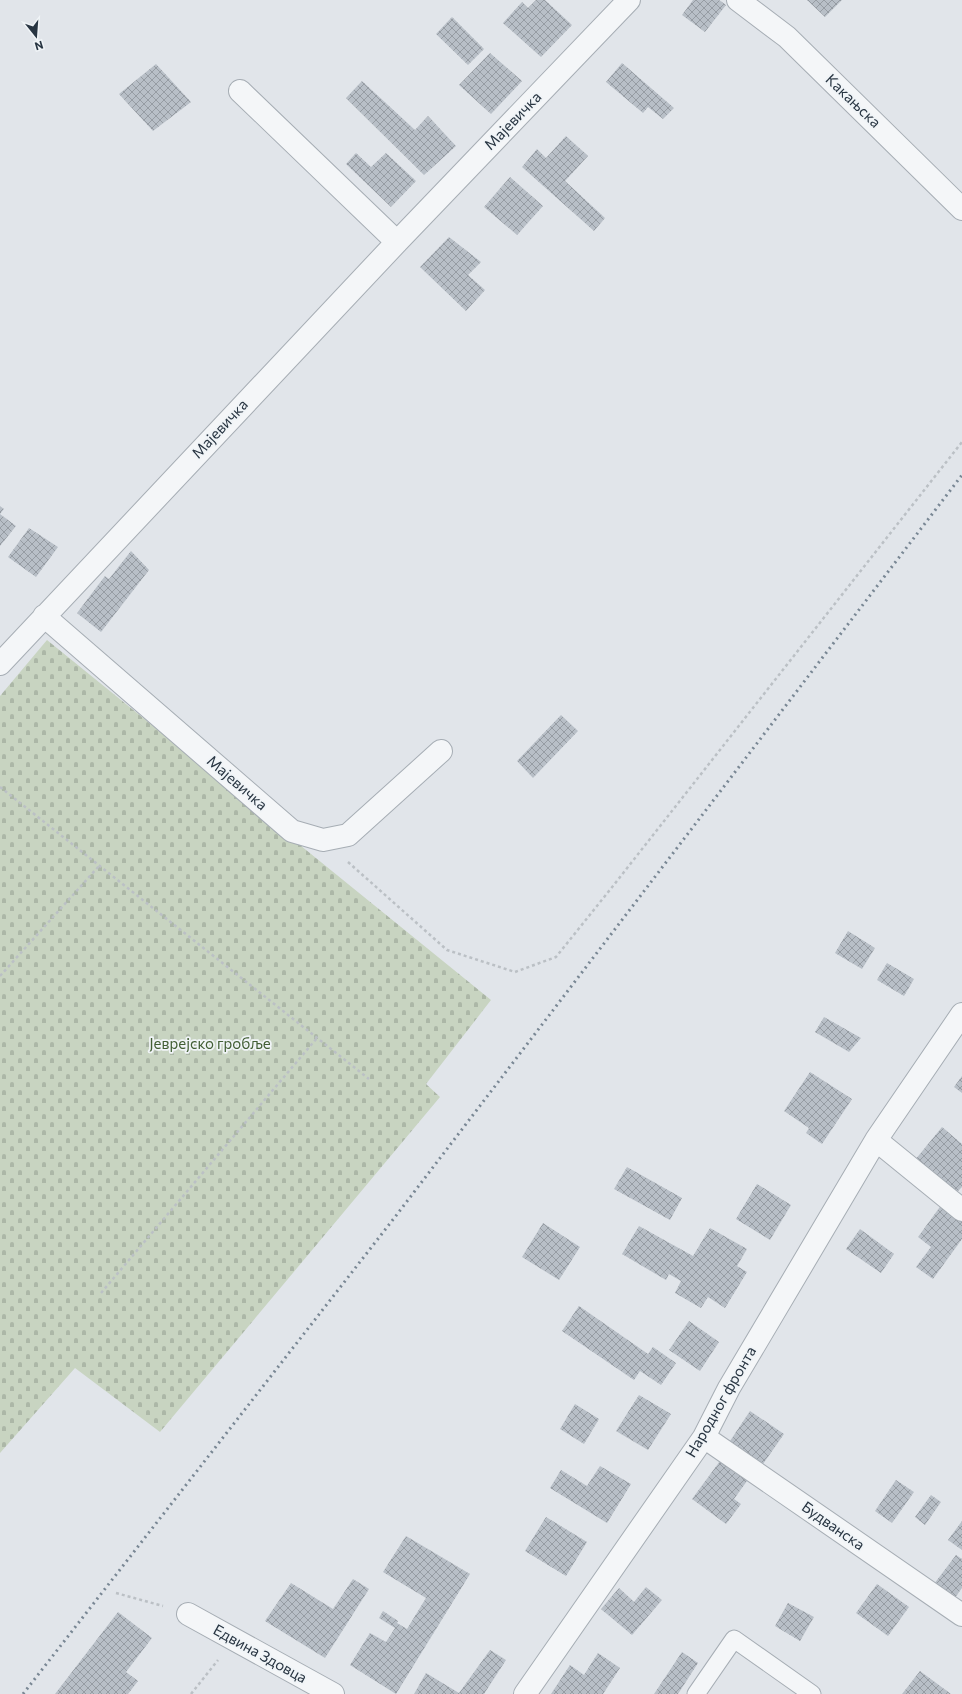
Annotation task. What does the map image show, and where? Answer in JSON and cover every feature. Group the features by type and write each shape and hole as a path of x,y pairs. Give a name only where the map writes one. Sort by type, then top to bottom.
{"street":[{"name":"Мајевичка","path":"0,664 397,242 629,0"},
{"name":"Какањска","path":"738,0 787,37 962,209"},
{"path":"240,91 397,242"},
{"name":"Мајевичка","path":"44,616 292,831 323,840 348,835 441,751"},
{"name":"Народног фронта","path":"525,1694 704,1437 728,1388 876,1140 962,1014"},
{"path":"876,1140 962,1210"},
{"name":"Будванска","path":"704,1437 962,1614"},
{"name":"Едвина Здовца","path":"188,1614 333,1694"}],"lane":[{"path":"696,1694 734,1639 812,1694"}],"path":[{"path":"323,840 447,950 515,972 556,957 962,442"},
{"path":"0,786 368,1079"},
{"path":"0,976 99,866"},
{"path":"100,1293 317,1038"},
{"path":"116,1593 188,1614"},
{"path":"192,1694 235,1640"}],"green space":[{"name":"Јеврејско гробље","path":"47,640 491,1000 426,1084 440,1097 160,1432 75,1368 0,1453 0,696"}],"building":[{"path":"536,0 545,0 572,25 541,57 503,23 522,2 528,8"},
{"path":"693,0 719,0 726,5 705,32 682,15"},
{"path":"807,0 842,0 825,17"},
{"path":"452,17 484,49 468,65 436,34"},
{"path":"490,53 522,81 491,114 459,85"},
{"path":"622,63 674,108 663,119 648,107 643,113 606,82"},
{"path":"156,64 191,102 153,131 119,94"},
{"path":"362,81 415,130 428,116 456,146 424,175 346,98"},
{"path":"566,136 588,156 565,181 605,218 594,231 522,167 537,149 546,158"},
{"path":"356,153 371,167 386,153 416,181 391,207 346,164"},
{"path":"510,177 543,206 517,235 484,207"},
{"path":"449,237 481,262 468,275 485,290 466,311 420,267"},
{"path":"0,506 4,509 0,514"},
{"path":"0,514 16,526 0,546"},
{"path":"29,528 58,547 36,577 8,557"},
{"path":"131,551 149,570 101,632 77,613 105,576 109,579"},
{"path":"561,715 578,731 533,778 517,761"},
{"path":"848,931 875,948 862,969 835,953"},
{"path":"887,963 914,979 904,996 877,980"},
{"path":"824,1017 861,1038 849,1052 815,1032"},
{"path":"810,1072 852,1099 822,1144 806,1133 809,1128 784,1111"},
{"path":"962,1076 962,1093 954,1087"},
{"path":"942,1127 962,1144 962,1187 957,1192 915,1160"},
{"path":"627,1167 682,1198 670,1220 614,1189"},
{"path":"757,1184 791,1205 770,1240 736,1219"},
{"path":"942,1204 962,1218 962,1239 933,1279 916,1267 931,1247 918,1237"},
{"path":"543,1223 580,1247 559,1280 522,1257"},
{"path":"639,1226 693,1256 710,1228 747,1249 737,1266 747,1272 725,1308 708,1297 701,1308 675,1293 681,1281 669,1274 666,1280 622,1254"},
{"path":"860,1229 894,1254 881,1273 846,1249"},
{"path":"579,1306 648,1354 653,1347 676,1363 661,1385 640,1371 634,1380 562,1331"},
{"path":"689,1321 719,1342 700,1371 669,1350"},
{"path":"639,1395 671,1414 648,1450 616,1431"},
{"path":"575,1404 599,1419 584,1444 560,1429"},
{"path":"750,1411 784,1434 763,1464 730,1441"},
{"path":"720,1461 747,1481 734,1499 741,1504 726,1524 692,1499"},
{"path":"600,1466 631,1484 607,1523 550,1488 561,1470 587,1486"},
{"path":"896,1480 914,1492 892,1523 875,1511"},
{"path":"931,1495 941,1502 925,1525 915,1517"},
{"path":"546,1517 587,1542 566,1576 525,1551"},
{"path":"962,1521 962,1550 948,1540"},
{"path":"406,1536 470,1574 396,1694 350,1665 370,1633 386,1642 395,1628 379,1618 383,1611 407,1629 426,1598 383,1572"},
{"path":"956,1555 962,1559 962,1588 954,1599 934,1584"},
{"path":"353,1579 369,1589 325,1658 265,1621 291,1583 333,1609"},
{"path":"877,1584 909,1607 888,1636 856,1613"},
{"path":"646,1587 662,1600 632,1635 601,1609 619,1588 634,1602"},
{"path":"788,1603 814,1617 800,1641 775,1626"},
{"path":"118,1612 152,1638 126,1672 138,1681 128,1694 55,1694"},
{"path":"490,1650 506,1660 484,1694 414,1694 426,1673 459,1693"},
{"path":"682,1652 698,1663 678,1694 654,1694"},
{"path":"598,1653 620,1668 603,1694 551,1694 570,1665 584,1675"},
{"path":"920,1671 951,1694 902,1694"}],"railway":[{"path":"23,1694 395,1217 962,475"}]}
